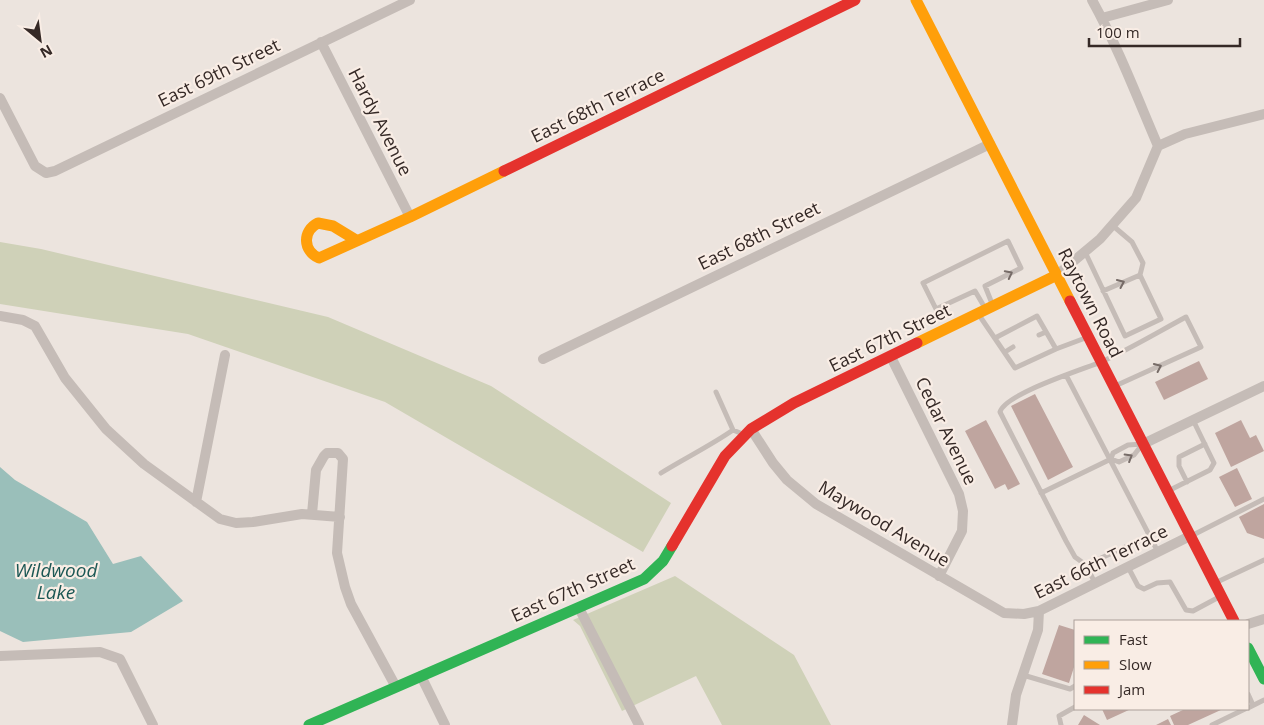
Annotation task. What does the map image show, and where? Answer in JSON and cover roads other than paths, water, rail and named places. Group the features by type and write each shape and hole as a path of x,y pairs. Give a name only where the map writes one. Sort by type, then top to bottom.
{"street":[{"name":"East 69th Street","path":"0,98 35,166 46,173 55,171 410,0"},
{"name":"East 68th Terrace","path":"356,240 410,217 855,0"},
{"name":"Raytown Road","path":"916,0 1234,620"},
{"path":"1092,0 1102,18 1158,146"},
{"path":"1102,18 1168,0"},
{"name":"Hardy Avenue","path":"321,42 410,217"},
{"path":"1057,275 1100,239 1136,198 1158,146 1185,134 1264,114"},
{"name":"East 68th Street","path":"543,359 990,144"},
{"name":"East 67th Street","path":"309,725 644,579 663,561 724,456 748,432 794,403 1057,275"},
{"path":"0,316 23,320 35,326 65,378 106,429 144,464 220,519 236,522 253,522 302,514 340,517"},
{"path":"196,502 225,355"},
{"name":"Cedar Avenue","path":"891,357 959,494 963,511 962,531 939,576"},
{"path":"1143,444 1264,386"},
{"name":"Maywood Avenue","path":"748,432 787,480 816,504 1004,613 1024,614"},
{"path":"312,514 316,470 324,456 327,453 334,452 343,459 337,553 345,587 351,604 396,687"},
{"name":"East 66th Terrace","path":"1024,614 1039,611 1190,536"},
{"path":"579,608 639,725"},
{"path":"1010,724 1016,695 1038,630 1039,611"},
{"path":"1249,624 1264,619"},
{"path":"1249,650 1264,679"},
{"path":"0,656 100,652 120,659 152,725"},
{"path":"421,676 445,725"}],"lane":[{"path":"1084,252 1125,336 1161,319 1140,275 1143,263 1132,242 1112,225"},
{"path":"986,310 985,286 1021,268 1008,241 923,283 936,309 975,291 986,310 995,338 1015,368 1088,337"},
{"path":"1103,291 1140,275"},
{"path":"995,338 1037,316 1056,349"},
{"path":"1095,583 1086,565 1075,557 1000,412 1007,402 1032,389 1101,361 1186,318 1201,347 1114,387"},
{"path":"1039,335 1046,332"},
{"path":"1005,352 1014,347"},
{"path":"1066,375 1158,552"},
{"path":"716,392 733,430"},
{"path":"1168,491 1210,470 1214,463 1193,420"},
{"path":"661,473 690,455 710,446 733,430 748,432"},
{"path":"1111,459 1119,462 1134,455 1143,444"},
{"path":"1041,493 1111,459 1113,453 1128,445 1143,444"},
{"path":"1187,482 1179,466 1179,457 1205,444"},
{"path":"1190,536 1264,499"},
{"path":"1086,565 1149,536"},
{"path":"1215,584 1264,560"},
{"path":"1128,566 1138,586 1144,589 1157,582 1170,582 1186,610 1193,611 1221,595"},
{"path":"1023,675 1070,689 1074,687"},
{"path":"1249,707 1264,700"},
{"path":"1062,725 1059,716 1074,708"},
{"path":"1212,725 1243,710"}],"water":[{"name":"Wildwood Lake","path":"0,467 15,480 87,522 113,564 141,556 183,601 131,632 23,642 0,631"}]}
